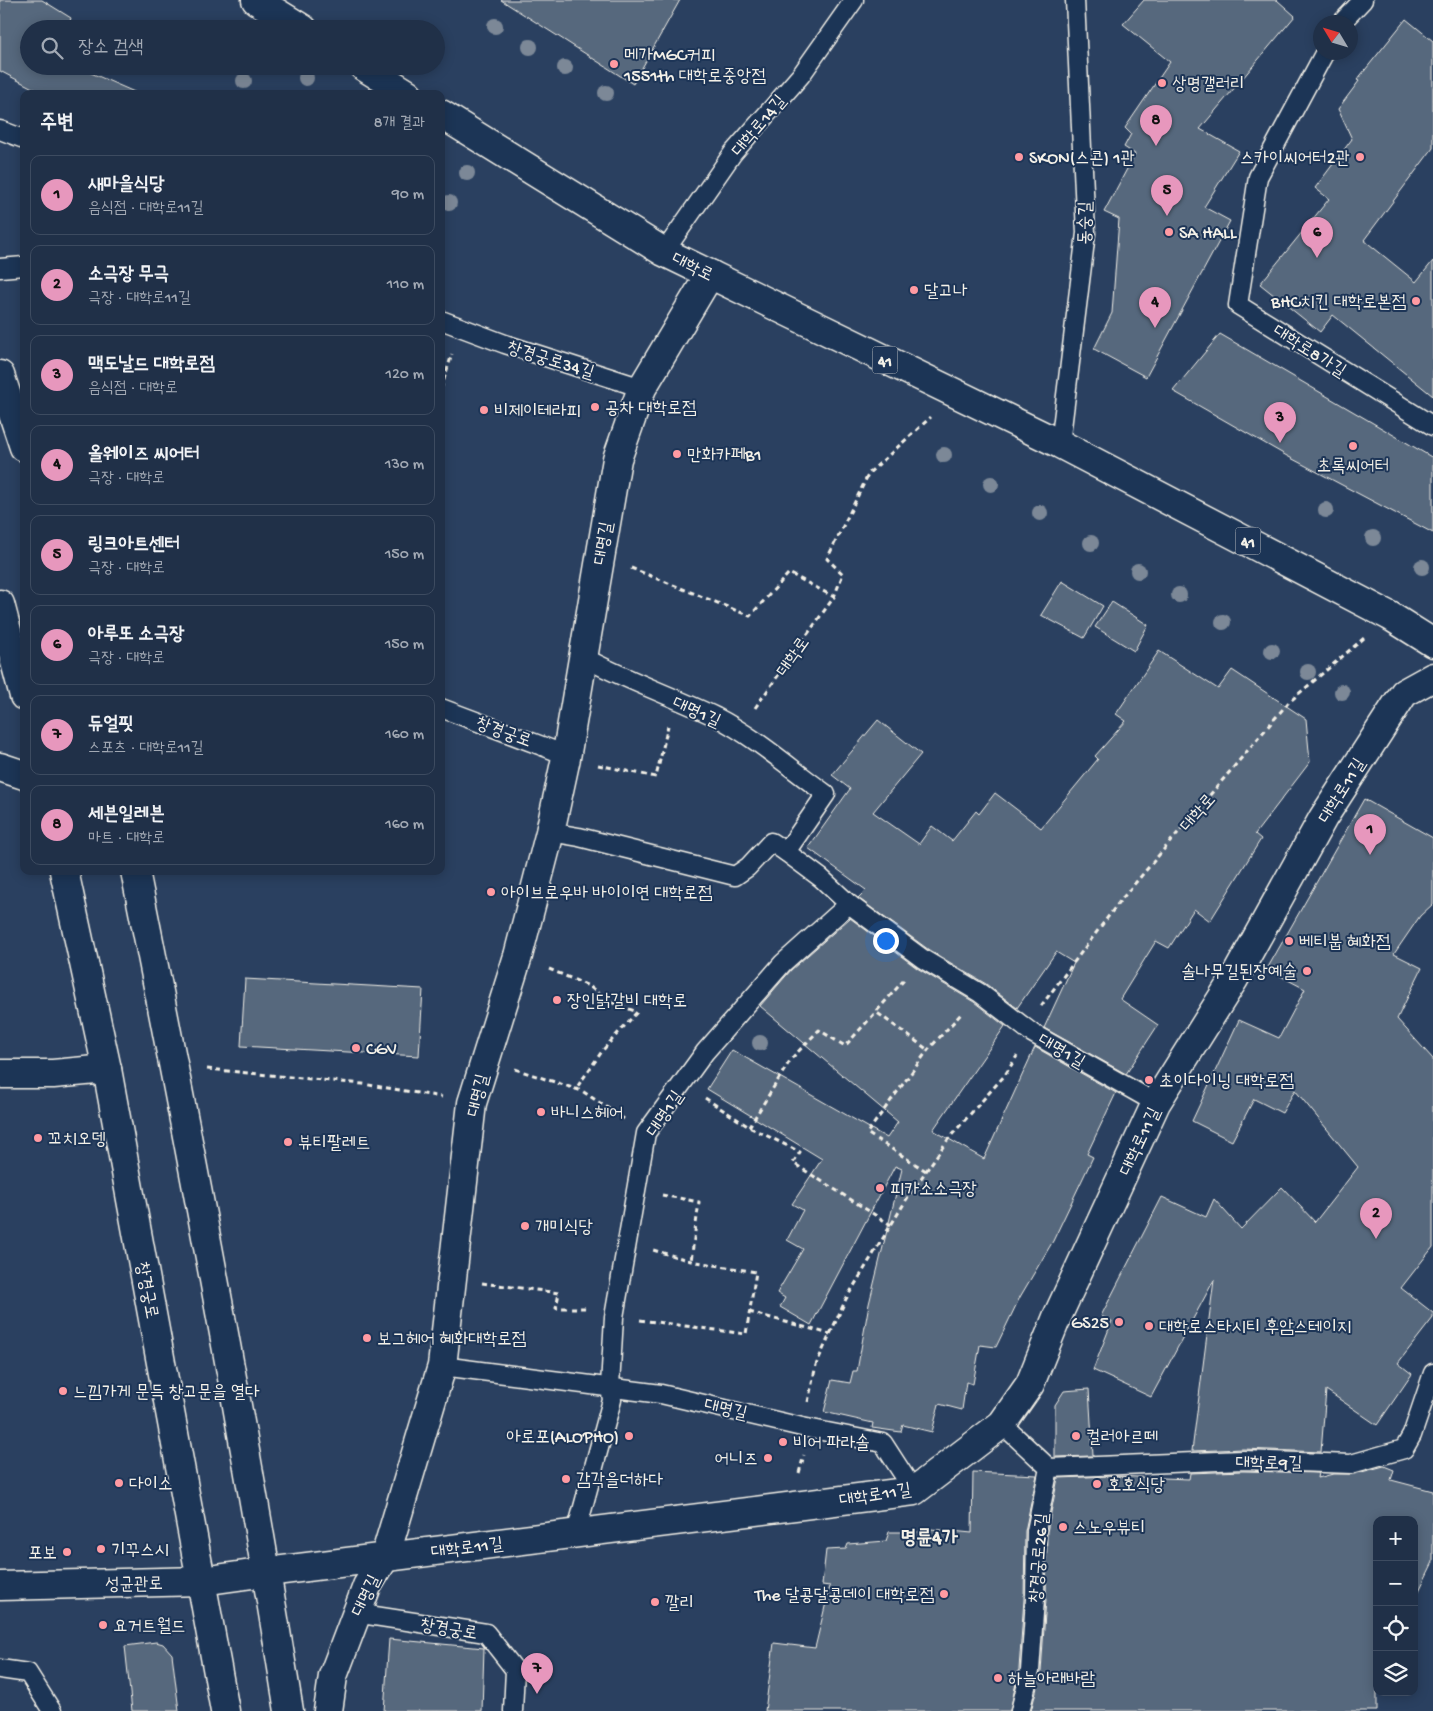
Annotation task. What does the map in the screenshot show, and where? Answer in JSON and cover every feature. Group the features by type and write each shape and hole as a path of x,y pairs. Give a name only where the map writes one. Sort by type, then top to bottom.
{"street":[{"path":"256,0 288,20"},
{"path":"377,75 402,90"},
{"name":"대학로","path":"445,116 664,252 1060,444 1390,616 1433,643"},
{"name":"대명길","path":"328,1711 333,1676 366,1586 385,1557 442,1366 472,1103 518,956 550,832 566,756 617,460 642,388 710,274"},
{"path":"0,375 20,435"},
{"path":"0,604 20,681"},
{"name":"대학로11길","path":"267,1572 914,1491 1002,1424 1030,1384 1057,1317 1156,1103 1234,979 1323,818 1404,693 1433,677"},
{"path":"0,768 20,774"},
{"name":"창경궁로","path":"65,875 107,1069 226,1711"},
{"path":"136,875 174,1066 267,1572 289,1711"},
{"path":"0,1074 53,1074 107,1069"},
{"name":"성균관로","path":"0,1586 202,1582 267,1572"}],"lane":[{"name":"대학로14길","path":"664,252 733,154 801,75 854,0"},
{"name":"동숭길","path":"1060,444 1086,233 1075,0"},
{"path":"1349,15 1363,0"},
{"name":"대학로8가길","path":"1321,60 1258,177 1238,306 1431,422"},
{"path":"0,130 20,138"},
{"path":"0,268 20,266"},
{"name":"창경궁로34길","path":"445,322 505,344 642,388"},
{"name":"대명1길","path":"583,657 616,675 715,717 739,731 826,794 786,852 821,878 849,904 923,958 980,993 1032,1032 1156,1103"},
{"name":"창경궁로","path":"445,710 566,756"},
{"path":"550,832 580,837 735,876 748,867 771,842 786,852"},
{"name":"대명1길","path":"576,1533 612,1400 610,1386 615,1312 646,1133 705,1052 784,963 849,904"},
{"name":"대명길","path":"442,1366 661,1394 802,1427 883,1443 914,1491"},
{"name":"대학로9길","path":"1049,1468 1243,1460 1351,1464 1404,1450 1412,1435 1433,1373"},
{"path":"1002,1424 1049,1468"},
{"name":"창경궁로26길","path":"1020,1711 1030,1671 1035,1599 1036,1531 1049,1468"},
{"name":"창경궁로","path":"355,1613 486,1633 515,1670 513,1711"},
{"path":"0,1669 28,1673 52,1711"}],"path":[{"path":"445,377 461,328"},
{"name":"대학로","path":"739,731 834,597 843,574 827,559 869,473 956,395"},
{"path":"600,556 750,616 789,573 834,597"},
{"name":"대학로","path":"1032,1032 1036,1012 1120,901 1288,703 1390,616"},
{"path":"566,756 656,776 674,700"},
{"path":"518,956 589,986 608,1001 637,1012 603,1050 575,1090"},
{"path":"749,1126 791,1059 818,1030 844,1046 923,958"},
{"path":"926,1171 867,1133 928,1050 980,993"},
{"path":"876,1012 928,1050"},
{"path":"787,1506 805,1458 802,1427 816,1365 846,1299 926,1171 949,1138 1005,1075 1032,1032"},
{"path":"486,1060 575,1090 646,1133"},
{"path":"174,1066 363,1084 472,1103"},
{"path":"683,1084 749,1126 800,1152 793,1163 891,1225"},
{"path":"637,1191 699,1202 691,1261"},
{"path":"452,1279 558,1293 556,1308 615,1312 746,1334 756,1272 691,1261 628,1243"},
{"path":"749,1312 830,1334"}],"building":[{"path":"0,0 42,0 71,18 70,20 20,20 20,75 96,75 130,90 36,90 0,71"},
{"path":"501,0 680,0 633,84"},
{"path":"1144,0 1277,0 1295,16 1200,129 1239,151 1204,207 1230,221 1146,377 1094,349 1112,313 1119,219 1104,212 1135,154 1124,147 1131,134 1125,128 1170,62 1123,24"},
{"path":"1406,19 1433,41 1433,148 1364,240 1416,282 1433,261 1433,396 1333,315 1320,332 1260,284 1329,199 1315,188 1352,139 1338,109 1359,81 1357,80"},
{"path":"1220,334 1433,458 1433,533 1287,456 1173,391"},
{"path":"1062,581 1103,606 1084,638 1041,615"},
{"path":"1112,602 1148,625 1134,651 1095,627"},
{"path":"1159,651 1218,689 1232,670 1306,719 1310,762 1255,834 1261,839 1210,921 1194,909 1169,948 1156,941 1120,999 1158,1025 1126,1074 1044,1028 1074,963 1056,952 1017,1008 986,984 929,950 858,898 866,890 808,848 850,789 832,775 878,720 921,754 873,812 919,844 932,826 952,841 976,811 979,814 995,793 1041,828 1098,759 1095,756 1126,721 1116,714"},
{"path":"1364,799 1433,838 1433,904 1420,916 1394,954 1422,968 1397,1019 1433,1059 1433,1247 1401,1288 1433,1313 1433,1318 1398,1363 1412,1374 1377,1425 1326,1390 1321,1452 1243,1449 1192,1451 1214,1280 1151,1397 1093,1370 1112,1321 1101,1316 1162,1197 1206,1217 1214,1199 1241,1229 1282,1187 1315,1222 1358,1167 1295,1090 1282,1113 1254,1099 1232,1141 1192,1121 1239,1020 1279,1038 1305,989 1267,969"},
{"path":"850,918 917,968 974,1002 1005,1026 933,1130 984,1159 1035,1047 1116,1093 1087,1154 1093,1157 1053,1241 1020,1297 996,1347 980,1345 973,1384 966,1382 962,1410 939,1404 932,1432 903,1425 901,1432 872,1428 873,1423 824,1412 832,1380 850,1383 853,1371 857,1371 869,1304 902,1169 895,1166 811,1325 780,1307 785,1298 777,1293 803,1249 787,1240 803,1210 792,1204 822,1159 707,1089 732,1050 887,1138 898,1122 760,1006 791,970"},
{"path":"245,979 423,989 419,1056 241,1046"},
{"path":"1089,1389 1093,1456 1055,1457 1055,1405 1064,1391"},
{"path":"1384,1466 1394,1470 1391,1480 1433,1491 1433,1562 1418,1593 1418,1516 1373,1516 1373,1696 1377,1696 1377,1711 1031,1711 1041,1672 1046,1599 1047,1532 1058,1478 1112,1476 1189,1479 1190,1473 1243,1471 1319,1473 1318,1478 1333,1474 1354,1474"},
{"path":"973,1472 1037,1475 1025,1531 1024,1599 1019,1669 1010,1711 765,1711 774,1643 815,1648 830,1586 822,1585 826,1550 846,1549 848,1544 886,1541 889,1532 930,1532 931,1529 972,1533"},
{"path":"389,1639 484,1648 482,1711 384,1711"},
{"path":"156,1642 163,1644 172,1654 179,1711 132,1711 125,1646"}],"place":[{"name":"메가MGC커피 1551th 대학로중앙점","path":"614,64"},
{"name":"상명갤러리","path":"1162,83"},
{"name":"세븐일레븐","path":"1156,146"},
{"name":"SKON(스콘) 1관","path":"1019,157"},
{"name":"스카이씨어터2관","path":"1360,157"},
{"name":"링크아트센터","path":"1167,216"},
{"name":"SA HALL","path":"1169,232"},
{"name":"아루또 소극장","path":"1317,258"},
{"name":"달고나","path":"914,290"},
{"name":"BHC치킨 대학로본점","path":"1416,301"},
{"name":"올웨이즈 씨어터","path":"1155,328"},
{"name":"공차 대학로점","path":"595,407"},
{"name":"비제이테라피","path":"484,410"},
{"name":"맥도날드 대학로점","path":"1280,443"},
{"name":"초록씨어터","path":"1353,446"},
{"name":"만화카페B1","path":"677,454"},
{"name":"새마을식당","path":"1370,855"},
{"name":"아이브로우바 바이이연 대학로점","path":"491,892"},
{"name":"베티붑 혜화점","path":"1289,941"},
{"name":"솔나무길된장예술","path":"1307,971"},
{"name":"장인닭갈비 대학로","path":"557,1000"},
{"name":"CGV","path":"356,1048"},
{"name":"초이다이닝 대학로점","path":"1149,1080"},
{"name":"바니스헤어","path":"541,1112"},
{"name":"꼬치오뎅","path":"38,1138"},
{"name":"뷰티팔레트","path":"288,1142"},
{"name":"피카소소극장","path":"880,1188"},
{"name":"개미식당","path":"525,1226"},
{"name":"소극장 무극","path":"1376,1239"},
{"name":"GS25","path":"1119,1322"},
{"name":"대학로스타시티 후암스테이지","path":"1149,1326"},
{"name":"보그헤어 혜화대학로점","path":"367,1338"},
{"name":"느낌가게 문득 창고문을 열다","path":"63,1391"},
{"name":"아로포(ALOPHO)","path":"629,1436"},
{"name":"컬러아르떼","path":"1076,1436"},
{"name":"비어 파라솔","path":"783,1442"},
{"name":"어니즈","path":"768,1458"},
{"name":"감각을더하다","path":"566,1479"},
{"name":"다이소","path":"119,1483"},
{"name":"호호식당","path":"1097,1484"},
{"name":"스노우뷰티","path":"1063,1527"},
{"name":"기꾸스시","path":"101,1549"},
{"name":"포보","path":"67,1552"},
{"name":"The 달콩달콩데이 대학로점","path":"944,1594"},
{"name":"깔리","path":"655,1602"},
{"name":"요거트월드","path":"103,1625"},
{"name":"하늘아래바람","path":"998,1678"},
{"name":"듀얼핏","path":"537,1694"}],"district":[{"name":"명륜4가","path":"929,1536"}]}
